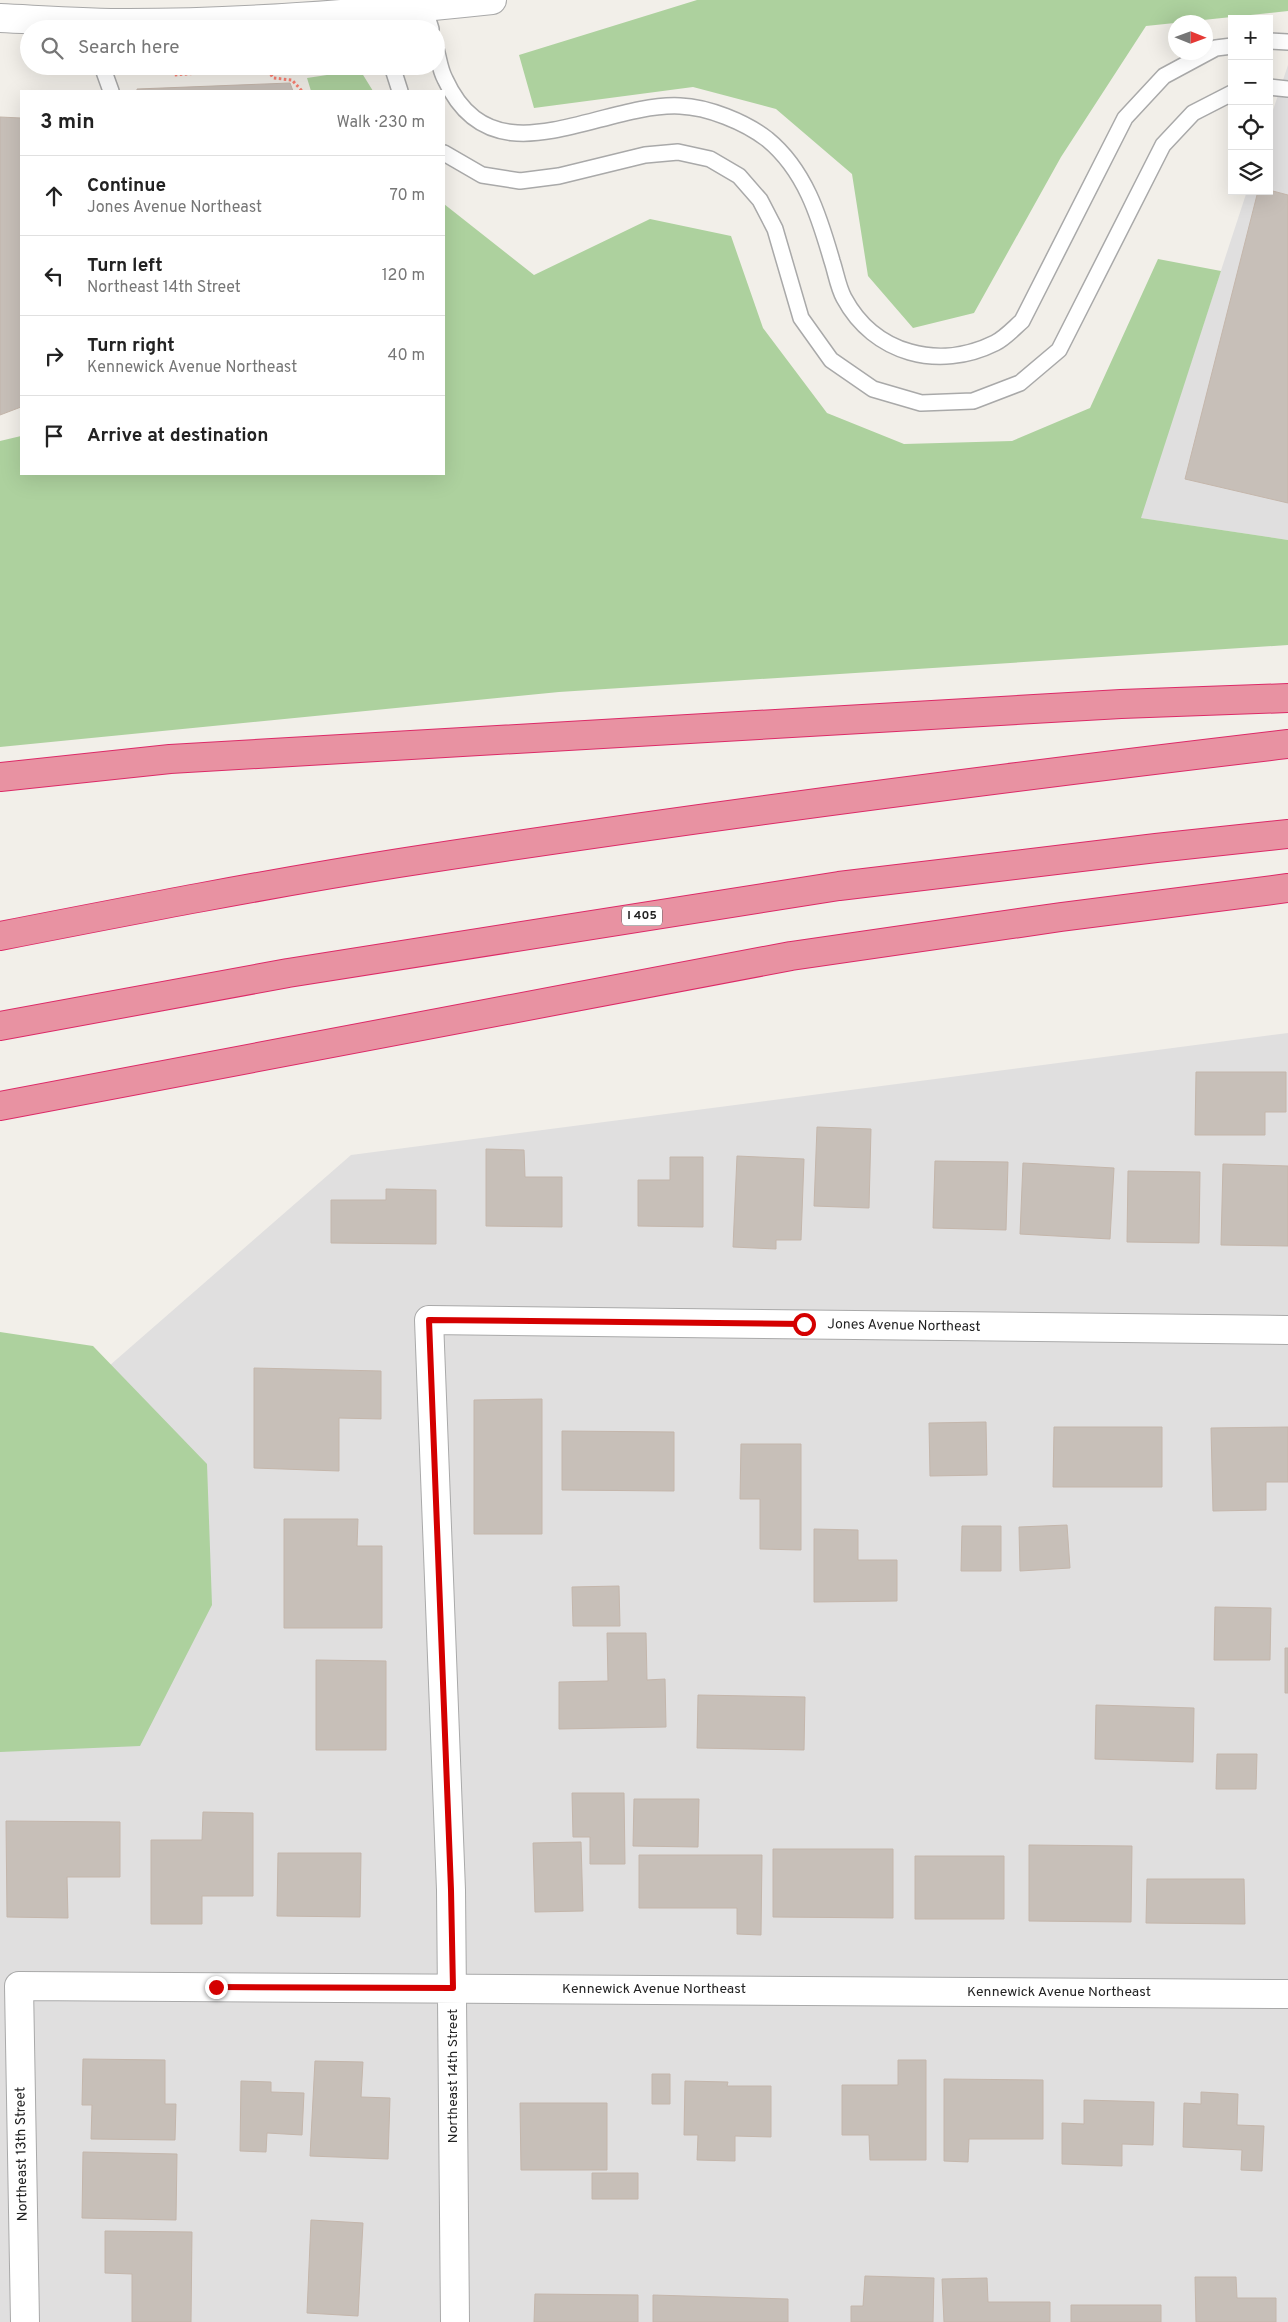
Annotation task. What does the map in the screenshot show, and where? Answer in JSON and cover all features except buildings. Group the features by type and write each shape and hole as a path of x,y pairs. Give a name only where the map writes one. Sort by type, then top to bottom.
{"highway":[{"path":"0,777 180,758 1121,704 1288,698"},
{"path":"0,936 207,896 658,824 1288,744"},
{"name":"I 405","path":"0,1026 288,973 839,886 1288,834"},
{"path":"0,1106 791,956 1061,917 1288,888"}],"street":[{"path":"230,20 379,20 428,18 492,0"},
{"path":"0,18 25,20"},
{"name":"Jones Avenue Northeast","path":"429,1320 1288,1330"},
{"name":"Northeast 14th Street","path":"429,1320 451,1890 455,2322"},
{"name":"Kennewick Avenue Northeast","path":"19,1986 1288,1994"},
{"name":"Northeast 13th Street","path":"19,1986 24,2322"}],"lane":[{"path":"1273,40 1288,42"},
{"path":"443,75 457,101 474,119 496,130 521,135 638,109 681,106 726,116 767,139 799,173 818,213 843,298 864,326 893,347 927,357 963,356 996,343 1022,321 1125,118 1164,76 1216,48 1228,46"},
{"path":"105,75 111,90"},
{"path":"395,75 400,90"},
{"path":"1273,87 1288,89"},
{"path":"445,154 482,175 520,181 559,176 646,155 678,152 710,159 738,176 760,200 775,229 801,318 831,360 873,389 921,404 973,402 1020,383 1059,350 1163,145 1193,113 1228,95"}],"path":[{"path":"271,75 273,78 292,80 301,90"}],"shaded area":[{"path":"1288,65 1288,540 1140,518 1246,195 1273,195 1273,110"},
{"path":"1288,1033 1288,2322 0,2322 0,1461 351,1155"}],"green space":[{"path":"697,0 1288,0 1288,11 1228,15 1228,17 1213,19 1213,15 1168,15 1168,24 1146,26 1061,157 974,313 913,328 868,276 852,174 776,109 693,87 534,108 519,55"},
{"path":"327,75 363,75 372,90 311,90 307,78"},
{"path":"445,205 534,275 650,219 731,236 763,328 827,413 904,444 1012,441 1090,408 1158,259 1221,271 1141,518 1288,540 1288,645 559,692 0,747 0,441 20,436 20,475 445,475"},
{"path":"0,1332 93,1346 207,1464 212,1605 140,1746 0,1752"}],"route":[{"path":"216,1987 453,1988 451,1890 429,1320 804,1324"}]}
